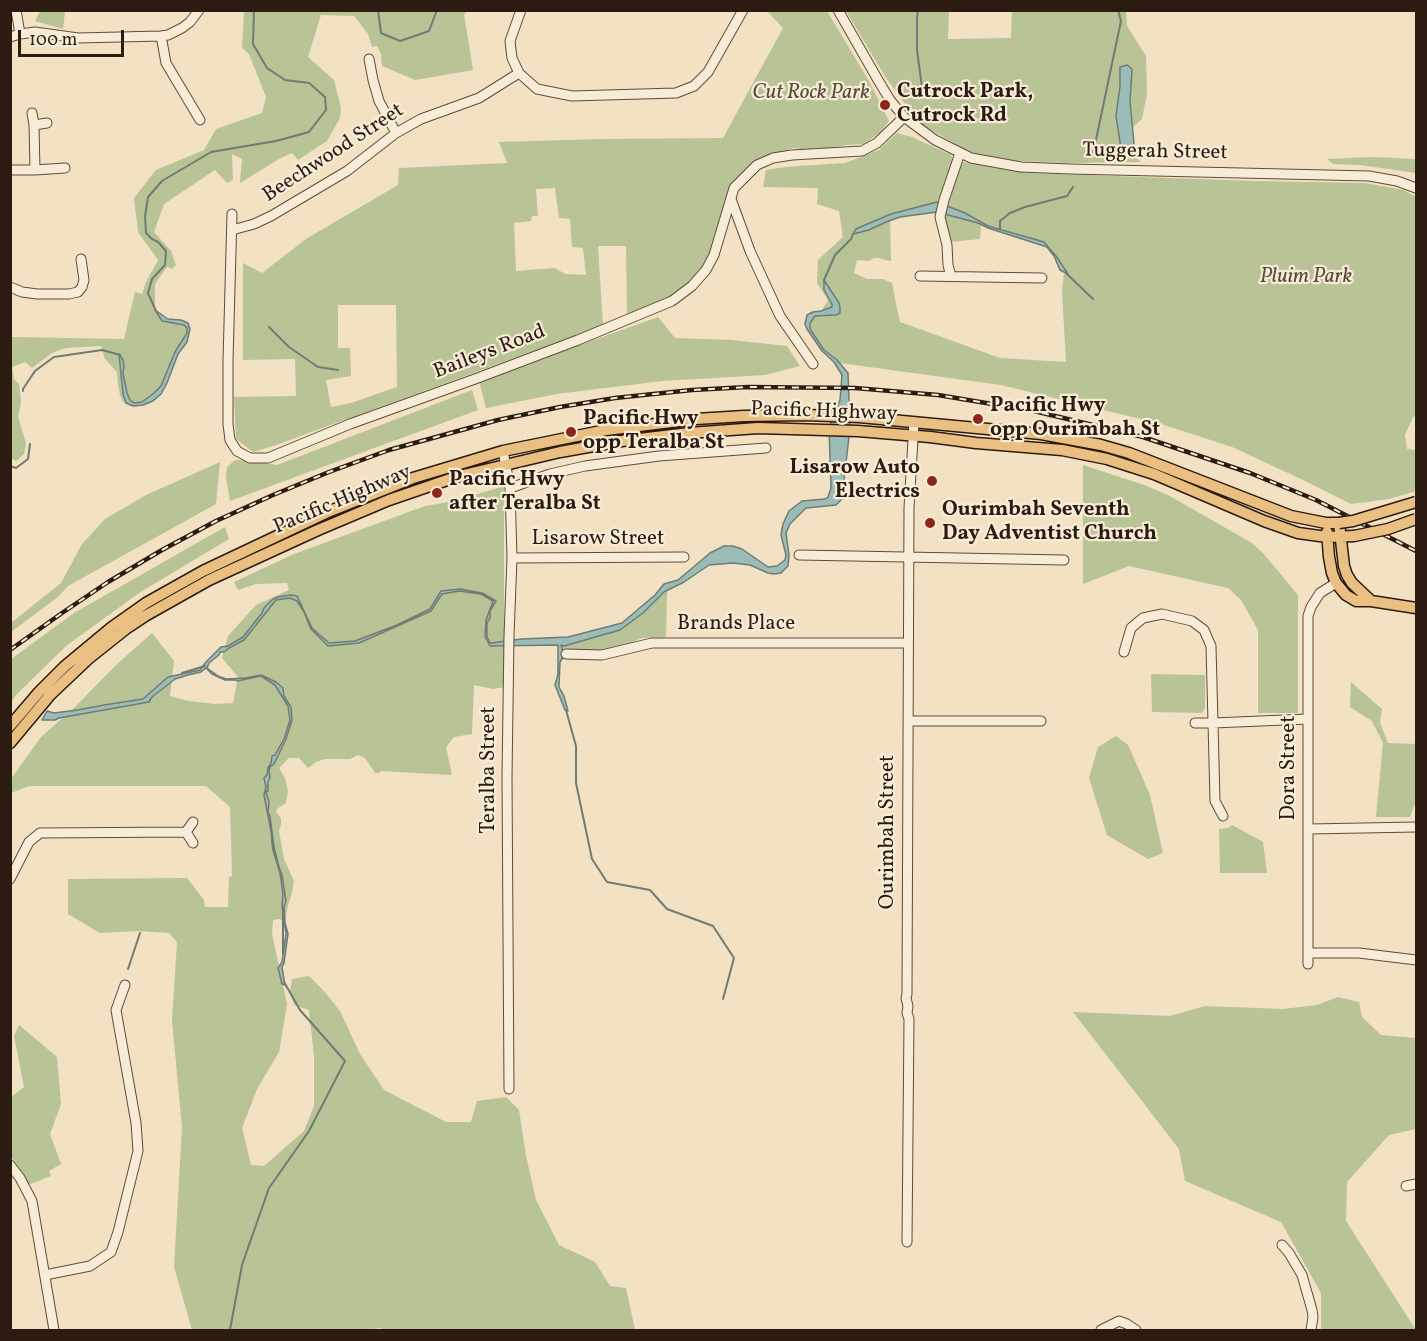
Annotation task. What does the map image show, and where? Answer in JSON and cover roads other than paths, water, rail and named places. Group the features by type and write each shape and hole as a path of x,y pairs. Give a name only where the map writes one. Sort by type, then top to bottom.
{"main road":[{"name":"Pacific Highway","path":"10,743 44,694 72,660 111,627 181,582 330,511 413,478 503,452 591,433 655,423 744,416 859,417 1041,434 1101,445 1158,464 1281,512 1326,523 1353,521 1416,502"},
{"name":"Pacific Highway","path":"10,726 44,694 127,628 209,580 389,500 459,476 560,452 622,441 758,428 823,429 1062,450 1107,459 1154,474 1238,511 1298,533 1328,537 1354,536 1389,529 1416,519"},
{"path":"1326,523 1330,566 1336,583 1346,595 1356,601 1416,608"},
{"path":"1338,523 1345,570 1352,583 1371,601"},
{"path":"1336,583 1341,580 1345,570"}],"street":[{"path":"15,10 15,35 35,32 78,38 168,35 190,22 199,10"},
{"path":"521,10 510,41 512,58 519,73 537,89 572,96 676,93 694,86 708,72 743,10"},
{"name":"Tuggerah Street","path":"838,10 890,100 904,117 925,134 971,159 1021,167 1369,176 1397,181 1416,188"},
{"path":"161,36 166,63 200,120"},
{"path":"369,59 379,101 396,133"},
{"name":"Beechwood Street","path":"232,230 271,216 347,171 396,133 421,119 479,98 519,73"},
{"path":"32,113 35,170"},
{"name":"Baileys Road","path":"232,214 228,361 230,440 237,451 250,458 268,458 350,424 578,340 672,301 692,286 706,270 714,255 734,188 757,165 773,158 792,155 862,151 877,143 904,117"},
{"path":"34,125 47,123"},
{"path":"951,276 940,217 960,153"},
{"path":"10,170 65,168"},
{"path":"731,199 750,251 780,316 813,364"},
{"path":"10,286 22,292 38,294 78,292 84,280 81,259"},
{"path":"920,276 1042,278"},
{"name":"Ourimbah Street","path":"907,1242 909,508 914,422"},
{"name":"Pacific Highway","path":"510,488 550,474 585,466 668,455 766,448"},
{"name":"Teralba Street","path":"503,452 510,488 512,558 508,636 507,777 509,1089"},
{"path":"799,555 1064,560"},
{"name":"Lisarow Street","path":"512,558 684,557"},
{"name":"Dora Street","path":"1308,964 1308,616 1320,593 1336,583"},
{"path":"1124,652 1131,628 1143,618 1162,614 1192,621 1204,630 1211,646 1215,801 1223,816"},
{"name":"Brands Place","path":"566,654 602,655 652,644 908,643"},
{"path":"1195,723 1308,719"},
{"path":"908,721 1041,721"},
{"path":"186,832 193,822"},
{"path":"1309,829 1416,827"},
{"path":"186,832 193,843"},
{"path":"10,879 28,842 40,833 186,832"},
{"path":"1308,953 1359,953 1416,960"},
{"path":"45,1275 90,1266 111,1252 118,1232 138,1151 136,1123 116,1010 125,985"},
{"path":"10,1165 32,1201 54,1330"},
{"path":"1406,1186 1416,1184"},
{"path":"1282,1245 1290,1253 1302,1275 1312,1310 1311,1330"},
{"path":"1101,1330 1119,1321 1136,1330"}],"water":[{"path":"1127,65 1132,69 1130,102 1134,143 1130,152 1121,149 1116,116 1120,67"},
{"path":"937,202 965,213 988,226 1044,242 1068,274 1060,270 1047,247 978,223 937,212 900,217 853,234 856,229 891,214"},
{"path":"824,280 839,303 840,313 815,316 810,323 810,329 824,350 848,373 850,427 842,499 836,505 806,508 790,524 786,533 788,566 781,573 768,573 750,565 733,563 709,565 664,592 643,613 620,630 561,645 564,656 560,662 559,687 568,711 565,710 555,685 558,674 558,645 490,646 485,637 486,620 493,601 481,594 459,591 442,594 431,611 359,643 328,646 311,629 297,601 290,598 276,600 244,640 220,652 209,663 207,668 226,679 261,675 276,682 283,688 284,696 291,707 292,720 286,739 274,764 270,767 268,791 266,792 274,847 286,901 285,923 288,934 282,967 285,985 282,984 278,968 282,962 286,934 282,906 283,894 264,795 266,787 264,778 272,756 275,755 284,739 290,720 288,706 275,685 261,676 237,681 225,680 212,674 206,668 201,672 175,679 149,702 55,720 42,720 47,711 54,713 78,710 143,699 168,677 200,670 221,647 228,646 243,637 264,608 278,597 297,596 312,628 329,643 355,641 397,625 430,609 441,591 460,589 482,593 496,601 487,623 487,637 492,643 568,637 622,623 655,595 664,584 678,580 710,553 724,546 742,549 768,567 777,566 785,560 781,535 789,511 802,501 825,499 831,488 829,428 840,400 842,375 834,362 822,351 805,324 807,315 832,307 824,290"},
{"path":"155,310 168,319 188,323 190,329 187,342 178,354 161,394 153,401 133,406 126,403 123,394 119,354 123,360 123,373 130,400 134,403 142,402 161,386 175,352 187,333 184,325 162,321"}],"waterway":[{"path":"156,311 148,293 152,279 165,265 166,251 146,233 145,216 148,197 162,181 211,152 276,141 309,132 326,110 325,97 309,83 285,80 267,68 253,44 254,10"},
{"path":"378,10 381,33 400,41 429,31 437,10"},
{"path":"918,10 917,50 923,95"},
{"path":"1093,154 1121,21 1118,10"},
{"path":"998,229 1000,229 1000,221 1010,213 1067,196 1073,187"},
{"path":"824,282 835,255 853,234"},
{"path":"1066,273 1093,299"},
{"path":"269,327 289,347 318,367 338,370"},
{"path":"23,391 35,371 54,357 102,350 120,355"},
{"path":"10,466 16,468 28,459 30,444"},
{"path":"182,673 205,666"},
{"path":"566,710 576,746 576,783 592,859 607,882 650,890 667,909 713,926 734,958 723,999"},
{"path":"272,838 273,850"},
{"path":"283,908 283,954"},
{"path":"128,969 140,933"},
{"path":"230,1330 242,1265 269,1188 309,1131 345,1061 300,1010 284,982"}],"railway":[{"path":"10,650 108,582 162,550 216,521 329,472 389,450 498,420 615,398 692,390 748,387 855,388 938,395 1034,411 1143,437 1250,473 1316,500 1416,551"}],"place":[{"name":"Cutrock Park, Cutrock Rd","path":"885,105"},
{"name":"Pacific Hwy opp Ourimbah St","path":"978,419"},
{"name":"Pacific Hwy opp Teralba St","path":"571,432"},
{"name":"Lisarow Auto Electrics","path":"932,481"},
{"name":"Pacific Hwy after Teralba St","path":"437,493"},
{"name":"Ourimbah Seventh Day Adventist Church","path":"930,523"}],"park label":[{"name":"Cut Rock Park","path":"811,94"},
{"name":"Pluim Park","path":"1306,278"}]}
